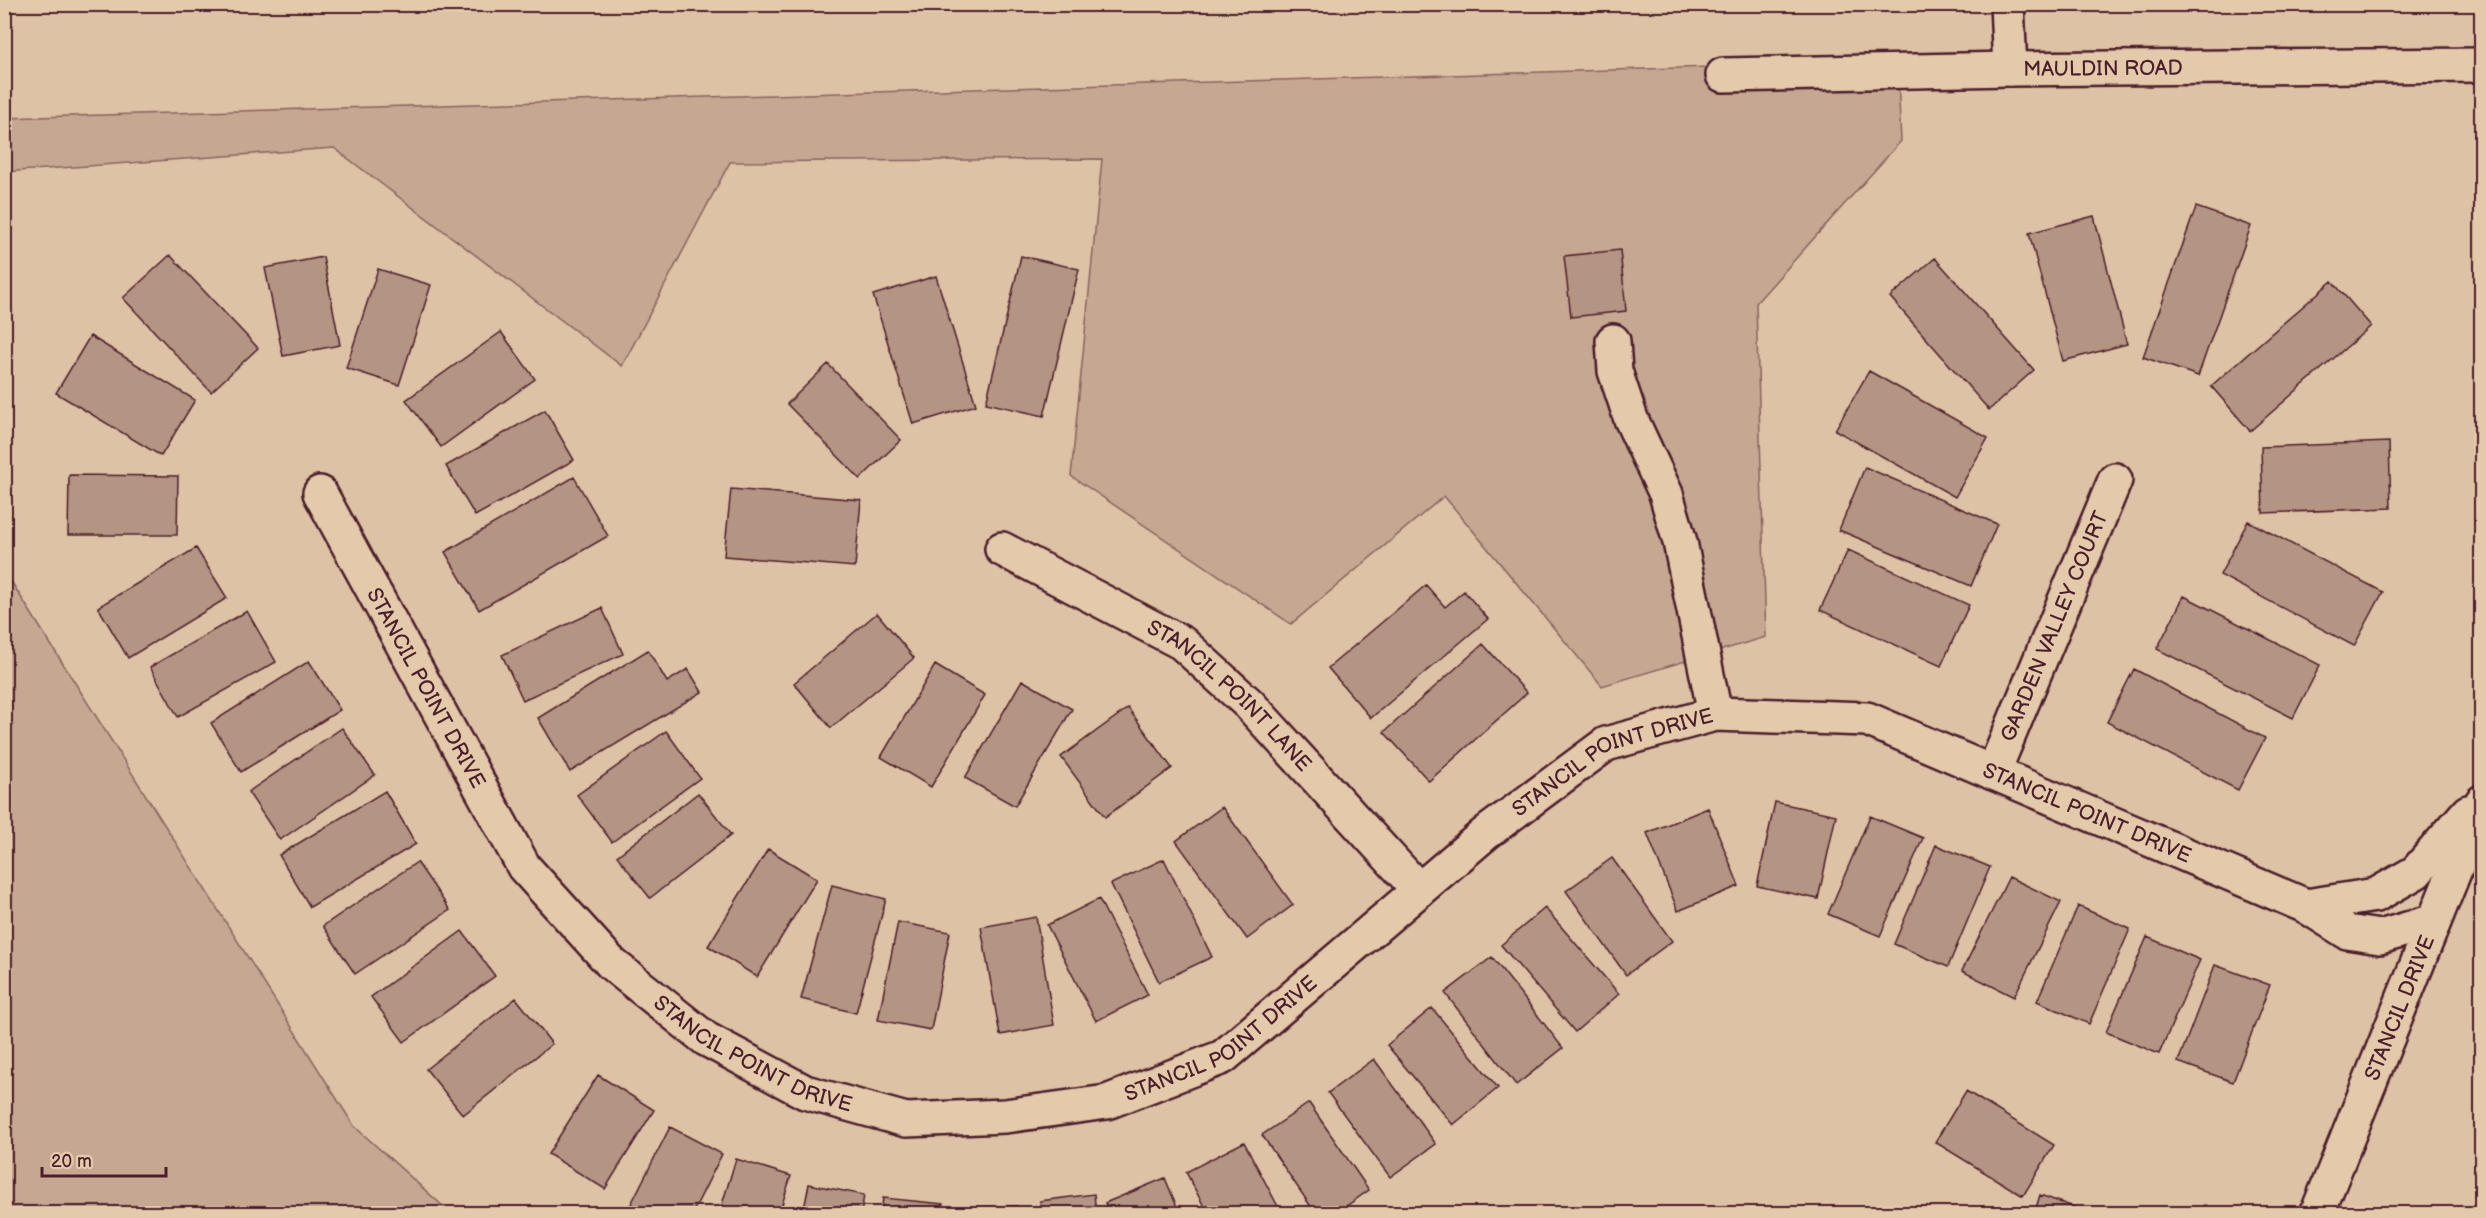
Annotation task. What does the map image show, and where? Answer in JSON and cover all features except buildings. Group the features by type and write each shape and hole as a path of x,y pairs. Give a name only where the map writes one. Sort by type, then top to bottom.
{"street":[{"path":"2007,4 2010,69"},
{"name":"MAULDIN ROAD","path":"1723,75 2010,69 2481,66"},
{"path":"1613,341 1615,370 1631,419 1666,494 1680,542 1694,621 1715,714"},
{"name":"GARDEN VALLEY COURT","path":"1993,773 2115,480"},
{"name":"STANCIL POINT DRIVE","path":"320,493 524,867 612,964 706,1039 805,1092 906,1120 1005,1116 1107,1102 1223,1058 1486,833 1606,744 1715,714 1867,719 2306,906 2347,932 2380,937 2434,921"},
{"name":"STANCIL POINT LANE","path":"1002,549 1182,643 1249,704 1419,890"},
{"path":"2306,906 2376,895 2416,872 2481,797"},
{"name":"STANCIL DRIVE","path":"2317,1214 2481,802"}],"shaded area":[{"path":"1897,59 1901,141 1756,303 1766,637 1602,686 1444,496 1291,624 1071,476 1102,159 730,162 622,366 334,148 5,172 4,118 1747,66"},
{"path":"4,570 354,1126 444,1207 457,1213 5,1213"}]}
